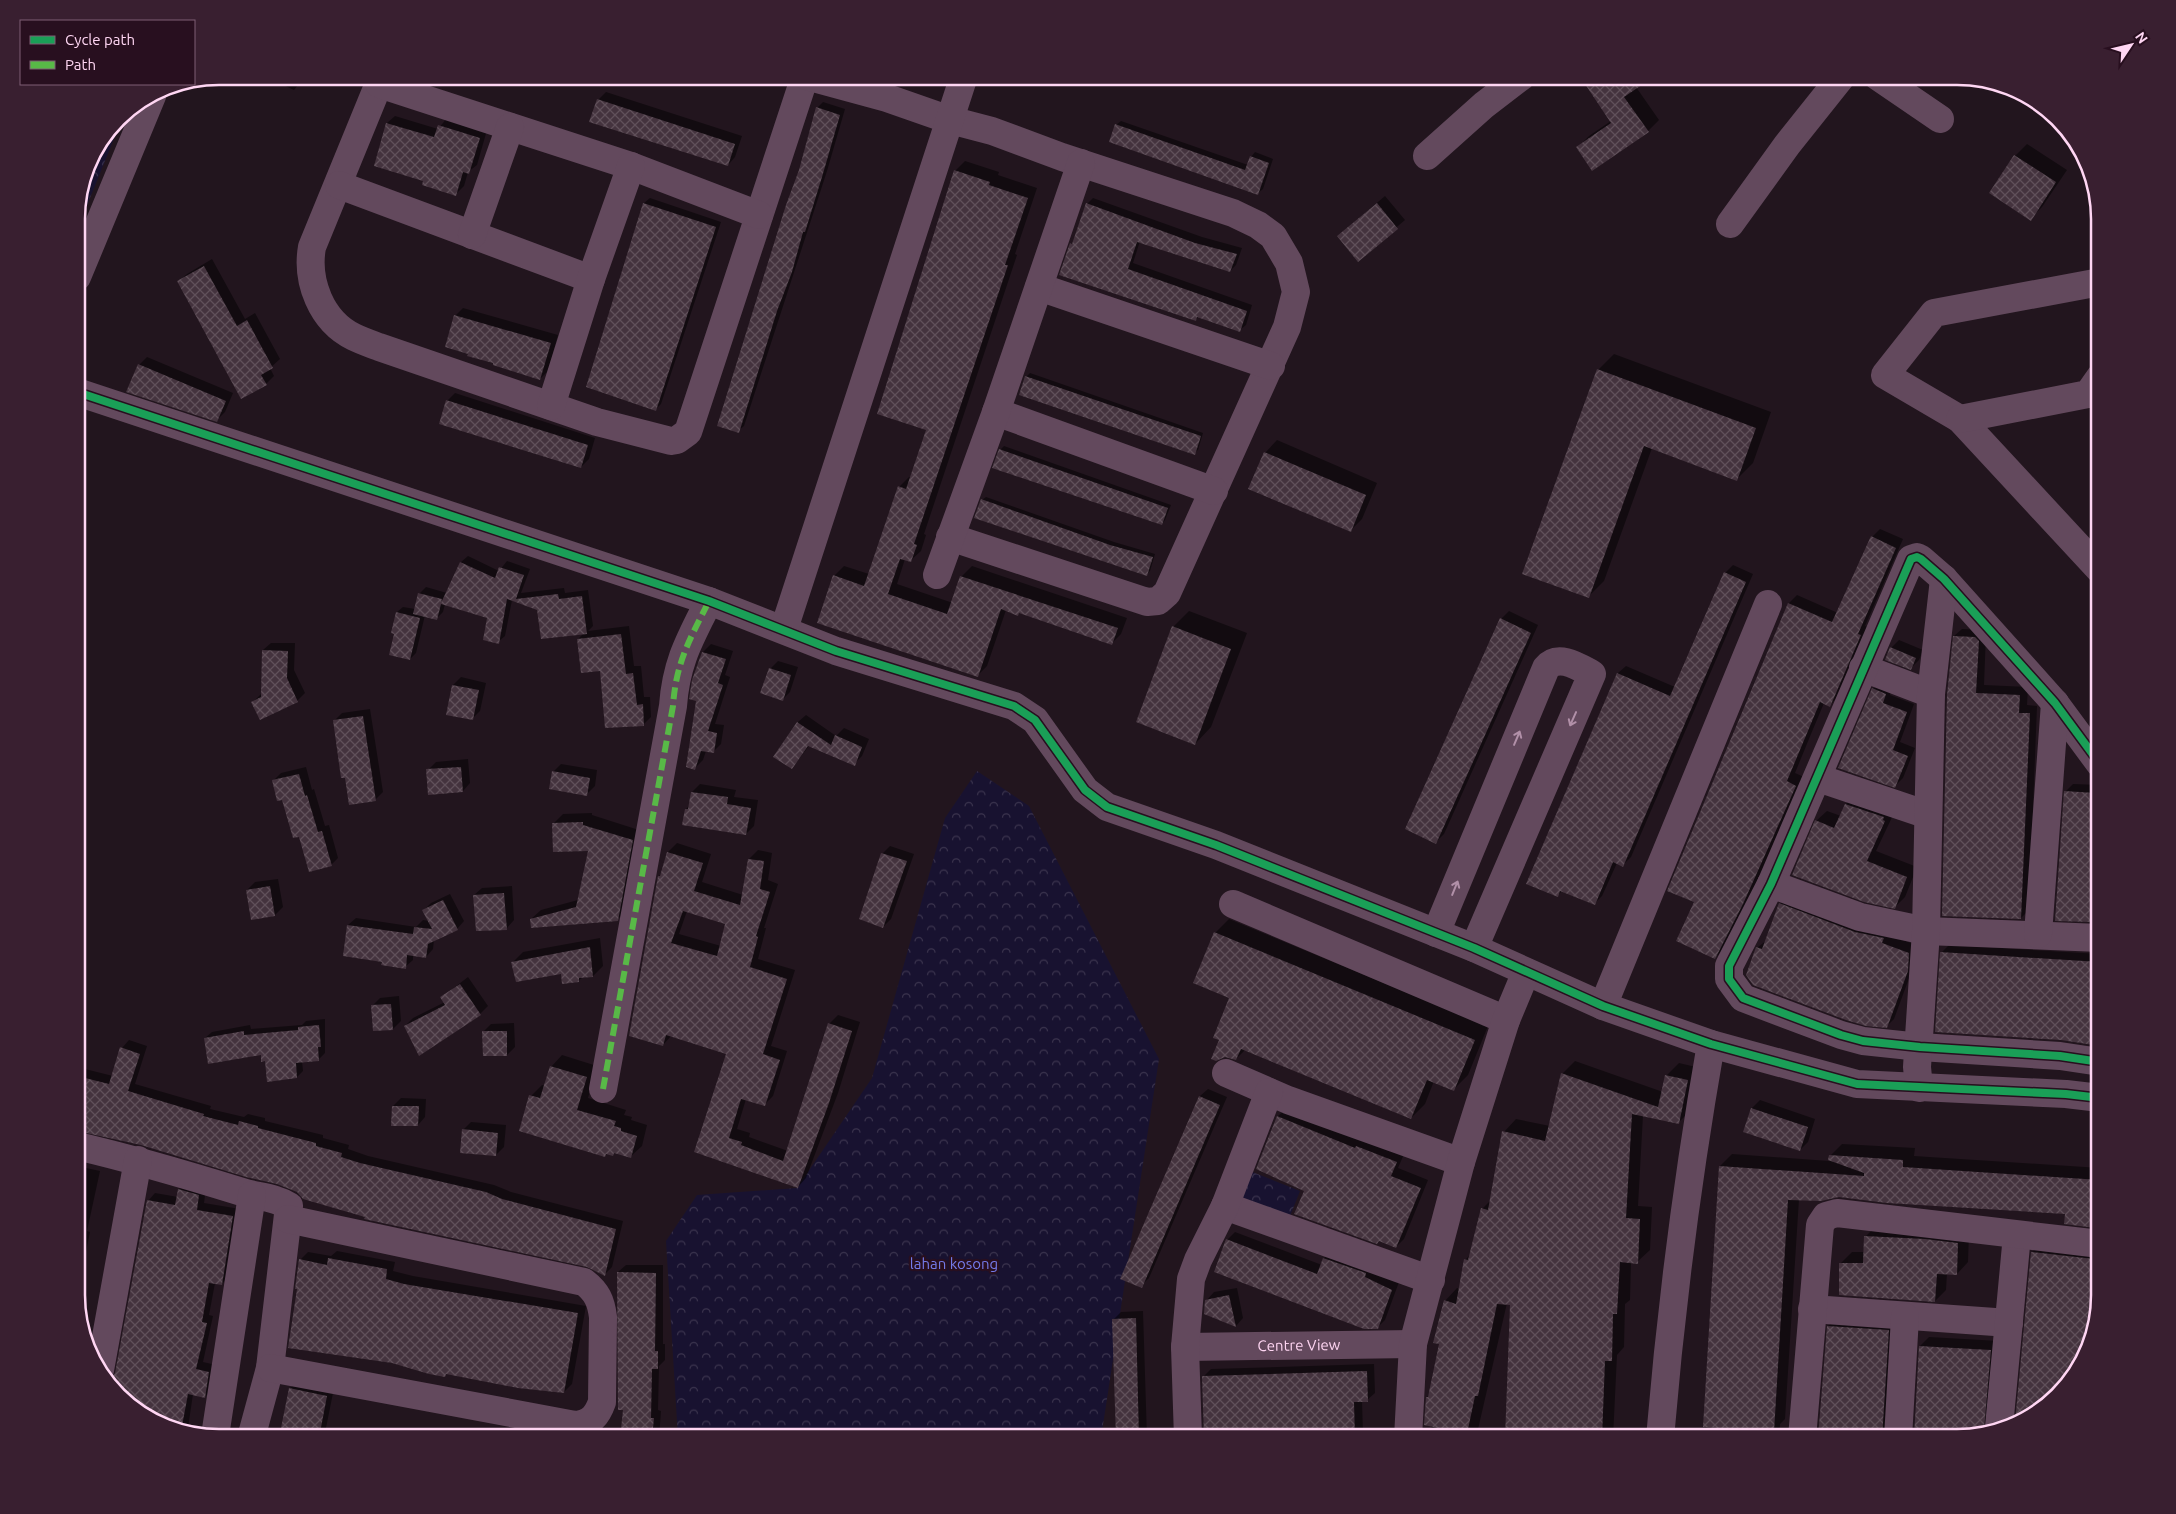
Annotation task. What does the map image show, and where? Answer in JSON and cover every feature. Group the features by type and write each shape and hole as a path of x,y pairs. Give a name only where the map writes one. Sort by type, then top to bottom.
{"street":[{"path":"378,85 339,185 312,247 309,264 313,288 329,316 353,337 597,422 671,442 688,432 802,85"},
{"path":"394,85 510,127 631,166 759,214"},
{"path":"839,85 887,98 950,120 992,131 1081,163 1233,213 1258,225 1273,236 1290,263 1296,292 1287,327 1271,366 1166,593 1158,601 1146,602 950,537"},
{"path":"784,629 961,85"},
{"path":"1427,156 1484,105 1510,85"},
{"path":"1730,224 1835,85"},
{"path":"1890,85 1940,120"},
{"path":"85,256 148,106"},
{"path":"472,235 510,127"},
{"path":"937,575 996,412 1081,163"},
{"path":"551,406 591,279 631,166"},
{"path":"339,185 591,279"},
{"path":"2091,284 1934,313 1885,375 1960,419 2091,560"},
{"path":"1039,287 1271,366"},
{"path":"1960,419 2088,394 2091,390"},
{"path":"85,395 709,601 836,650 1014,706 1035,720 1085,790 1107,807 1216,845 1474,948 1603,1006 1711,1044 1856,1084 2066,1094 2091,1097"},
{"path":"996,412 1214,491"},
{"path":"2091,752 2055,703 1944,579 1921,559 1917,557 1908,561 1818,778 1771,884 1729,966 1729,979 1743,998 1841,1035 1863,1041 1920,1047 2060,1056 2091,1061"},
{"path":"1919,1088 1917,1068 1920,1047 1926,931 1931,694 1944,579"},
{"path":"604,1089 673,706 674,683 680,661 709,601"},
{"path":"1603,1006 1768,604"},
{"path":"1436,933 1546,668 1558,661 1573,664 1592,674 1474,948"},
{"path":"1863,668 1931,694"},
{"path":"2038,934 2055,703"},
{"path":"1818,778 1928,815"},
{"path":"1477,834 1517,849"},
{"path":"1771,884 1860,917 1926,931 2091,937"},
{"path":"1233,904 1506,1020"},
{"path":"1408,1429 1413,1344 1461,1162 1506,1020 1526,972"},
{"path":"1661,1429 1669,1329 1682,1224 1711,1044"},
{"path":"1226,1073 1269,1092 1461,1162"},
{"path":"1188,1429 1185,1347 1191,1279 1224,1206 1269,1092"},
{"path":"85,1148 138,1160 252,1195 280,1200 289,1206 270,1368 253,1429"},
{"path":"102,1360 138,1160"},
{"path":"216,1429 252,1195"},
{"path":"1224,1206 1431,1280"},
{"path":"1803,1429 1820,1225 1826,1216 1837,1213 2091,1243"},
{"path":"270,1368 575,1425 591,1421 598,1413 602,1402 603,1317 601,1304 595,1290 584,1282 288,1219"},
{"path":"1998,1422 2017,1235"},
{"path":"1812,1309 2009,1323"},
{"path":"1899,1429 1906,1317"},
{"name":"Centre View","path":"1185,1347 1413,1344"}],"green space":[{"path":"116,135 85,210 95,168 103,152"},
{"name":"lahan kosong","path":"977,771 1029,806 1159,1059 1102,1429 677,1429 666,1241 697,1195 797,1188 872,1078 945,818"},
{"path":"1250,1171 1300,1191 1288,1221 1237,1201"}],"building":[{"path":"1586,85 1642,85 1624,97 1649,132 1592,171 1576,147 1611,123"},
{"path":"597,99 735,144 728,166 589,122"},
{"path":"816,107 840,115 805,232 803,232 792,272 777,311 739,433 717,426 786,205 799,170"},
{"path":"386,123 434,137 438,125 480,138 469,174 463,172 456,196 422,185 423,181 374,166"},
{"path":"1115,124 1245,170 1250,156 1269,163 1258,195 1109,142"},
{"path":"2014,155 2056,182 2031,221 1989,193"},
{"path":"954,170 990,182 989,185 1028,198 1005,265 1008,265 914,544 917,545 911,562 900,559 888,594 947,614 960,576 1118,628 1112,645 1019,613 1018,616 1001,609 978,677 817,623 833,575 864,586 898,486 906,489 926,430 877,414"},
{"path":"643,203 716,227 656,411 586,387"},
{"path":"1086,203 1195,243 1237,254 1230,272 1137,242 1128,269 1247,311 1240,332 1197,317 1196,321 1059,275"},
{"path":"1377,203 1398,229 1358,262 1337,236"},
{"path":"204,266 237,326 247,320 273,368 261,375 267,385 241,399 177,281"},
{"path":"454,315 551,343 540,380 445,347"},
{"path":"138,364 226,401 217,422 126,392"},
{"path":"1597,369 1756,428 1737,481 1644,446 1589,598 1522,574"},
{"path":"1025,376 1201,436 1195,455 1019,395"},
{"path":"446,400 588,445 581,468 439,424"},
{"path":"999,449 1168,508 1162,525 992,468"},
{"path":"1264,452 1366,495 1351,532 1248,489"},
{"path":"981,499 1110,545 1153,557 1147,576 974,518"},
{"path":"1871,536 1896,548 1858,634 1861,635 1830,707 1820,702 1787,781 1796,786 1743,904 1715,959 1676,941 1694,902 1667,891 1788,603 1832,622"},
{"path":"460,562 495,578 499,567 524,575 516,599 558,594 559,599 582,596 587,634 541,639 537,610 507,599 499,644 483,640 487,618 441,604 437,620 413,614 418,593 442,599 441,603"},
{"path":"1724,572 1746,582 1623,867 1613,862 1595,905 1560,891 1558,897 1526,884 1617,673 1670,696"},
{"path":"396,612 420,618 410,660 389,655 394,634 391,633"},
{"path":"1500,618 1531,633 1436,844 1405,829"},
{"path":"1172,626 1231,649 1195,745 1136,722"},
{"path":"621,634 626,674 633,673 637,705 643,704 644,726 605,728 600,671 581,673 577,639"},
{"path":"1953,636 1975,637 1979,641 1976,693 2020,695 2019,713 2030,713 2021,919 1942,916 1947,695"},
{"path":"1890,647 1916,658 1911,670 1885,660"},
{"path":"262,650 288,651 287,678 298,702 260,720 251,702 261,697"},
{"path":"702,652 726,659 718,683 723,685 708,731 717,733 714,753 701,751 695,770 686,767 696,701 689,699 692,680"},
{"path":"769,668 791,675 783,701 760,693"},
{"path":"452,685 479,690 473,720 446,715"},
{"path":"1872,688 1886,694 1883,703 1907,712 1893,750 1908,756 1895,788 1838,768"},
{"path":"363,716 376,801 349,805 345,778 341,778 333,720"},
{"path":"797,722 831,745 835,735 862,747 855,766 808,746 792,769 773,757"},
{"path":"461,767 463,792 428,795 426,769"},
{"path":"552,771 590,778 587,796 549,789"},
{"path":"299,774 318,832 322,831 332,866 309,872 299,837 293,838 282,800 277,801 272,780"},
{"path":"2064,791 2091,793 2091,922 2055,921"},
{"path":"691,792 728,797 727,804 751,808 746,835 682,825 685,809 688,809"},
{"path":"1845,804 1884,817 1883,820 1885,821 1867,861 1907,877 1895,909 1864,902 1792,875 1815,820 1834,828"},
{"path":"583,822 583,825 633,840 618,921 531,928 530,919 576,907 588,851 553,852 552,823"},
{"path":"667,852 703,863 694,891 740,905 748,859 764,861 760,889 770,892 756,936 758,937 750,967 787,979 763,1054 780,1060 765,1106 741,1099 729,1138 742,1142 741,1145 783,1161 828,1023 852,1031 829,1103 798,1188 694,1152 726,1054 666,1035 663,1046 629,1036 658,876 660,876","holes":["683,911 725,924 717,956 671,943"]},
{"path":"881,853 907,861 883,928 859,919"},
{"path":"270,886 275,916 251,920 246,890"},
{"path":"504,893 507,930 476,931 473,895"},
{"path":"443,900 458,930 428,944 426,958 407,955 406,969 381,965 382,962 343,956 347,925 413,934 414,927 432,929 422,910"},
{"path":"1779,903 1855,932 1884,938 1882,943 1909,953 1908,971 1887,1028 1866,1026 1846,1020 1753,985 1746,975 1756,947 1762,949"},
{"path":"1214,932 1475,1040 1454,1091 1427,1080 1411,1119 1241,1049 1236,1060 1225,1057 1216,1061 1211,1059 1219,1040 1213,1038 1229,998 1193,983"},
{"path":"590,947 593,977 579,978 579,982 562,984 561,974 516,982 511,962"},
{"path":"1940,952 2091,961 2091,1045 2061,1040 1935,1032"},
{"path":"460,984 481,1015 419,1056 404,1026 445,1005 440,997"},
{"path":"391,1004 393,1030 373,1031 371,1005"},
{"path":"319,1025 321,1047 318,1047 319,1061 296,1063 297,1078 267,1082 265,1061 261,1062 261,1055 208,1064 204,1038 244,1031 244,1035 298,1030 298,1027"},
{"path":"482,1031 507,1031 507,1056 483,1056"},
{"path":"120,1047 140,1054 128,1091 204,1114 203,1116 238,1125 239,1121 258,1126 258,1128 316,1143 316,1146 342,1153 341,1157 360,1163 486,1192 502,1199 616,1229 605,1276 587,1267 364,1219 365,1217 303,1199 297,1192 277,1184 246,1177 141,1145 85,1133 85,1078 109,1084"},
{"path":"550,1066 587,1077 577,1110 616,1121 614,1126 621,1128 621,1131 637,1136 631,1158 614,1153 613,1156 606,1154 605,1157 519,1131 529,1095 540,1098"},
{"path":"1561,1073 1658,1107 1665,1075 1688,1080 1679,1124 1632,1114 1626,1218 1640,1219 1638,1264 1620,1262 1617,1314 1613,1314 1612,1361 1605,1361 1602,1429 1505,1429 1510,1305 1497,1304 1478,1396 1475,1396 1468,1429 1443,1429 1424,1425 1426,1397 1428,1397 1439,1344 1433,1343 1444,1300 1456,1304 1464,1259 1468,1260 1481,1208 1488,1210 1502,1131 1545,1141"},
{"path":"1199,1096 1220,1105 1142,1288 1120,1279"},
{"path":"392,1106 419,1106 418,1126 391,1126"},
{"path":"1751,1108 1808,1127 1800,1151 1743,1132"},
{"path":"1277,1116 1355,1148 1356,1146 1397,1162 1391,1176 1421,1188 1396,1248 1379,1241 1377,1244 1294,1214 1304,1191 1256,1169"},
{"path":"462,1129 498,1133 496,1156 460,1153"},
{"path":"1829,1155 1903,1160 1903,1167 2091,1179 2091,1227 2064,1224 2065,1214 1887,1203 1839,1197 1821,1201 1788,1200 1774,1429 1703,1427 1719,1166 1864,1176 1864,1173 1828,1160"},
{"path":"178,1189 199,1195 197,1210 233,1216 222,1285 209,1283 202,1322 207,1323 196,1369 209,1372 205,1398 188,1394 182,1423 160,1415 145,1406 124,1390 113,1376 147,1200 175,1205"},
{"path":"1864,1236 1925,1239 1958,1243 1957,1275 1937,1274 1935,1302 1839,1295 1839,1263 1863,1263"},
{"path":"1226,1239 1317,1274 1323,1258 1366,1273 1365,1277 1392,1290 1378,1329 1364,1329 1214,1272"},
{"path":"2031,1252 2091,1259 2090,1312 2084,1338 2077,1354 2058,1383 2045,1396 2016,1415"},
{"path":"328,1258 387,1269 386,1279 404,1284 578,1313 564,1393 518,1388 446,1374 445,1377 392,1363 288,1348 297,1289 295,1289 299,1259 327,1265"},
{"path":"617,1272 656,1273 655,1351 658,1351 658,1369 652,1369 651,1418 654,1418 653,1429 621,1429 623,1410 618,1410"},
{"path":"1229,1295 1236,1327 1204,1314 1205,1300"},
{"path":"1136,1318 1139,1429 1116,1429 1112,1319"},
{"path":"1827,1326 1889,1330 1883,1429 1819,1429"},
{"path":"1919,1346 1991,1350 1984,1426 1957,1429 1914,1429"},
{"path":"1367,1371 1368,1402 1354,1402 1355,1429 1204,1429 1202,1376"},
{"path":"289,1388 327,1396 321,1429 281,1429"}],"marked path":[{"path":"603,1089 677,676 685,651 709,601"}],"cycle path":[{"path":"85,395 709,601 836,651 1014,706 1035,720 1085,790 1107,807 1216,845 1474,948 1603,1006 1711,1044 1857,1084 2066,1094 2091,1097"},
{"path":"2091,752 2055,703 1944,579 1921,559 1917,557 1911,559 1771,884 1729,966 1729,979 1743,998 1841,1035 1863,1041 1920,1047 2060,1056 2091,1061"}]}
